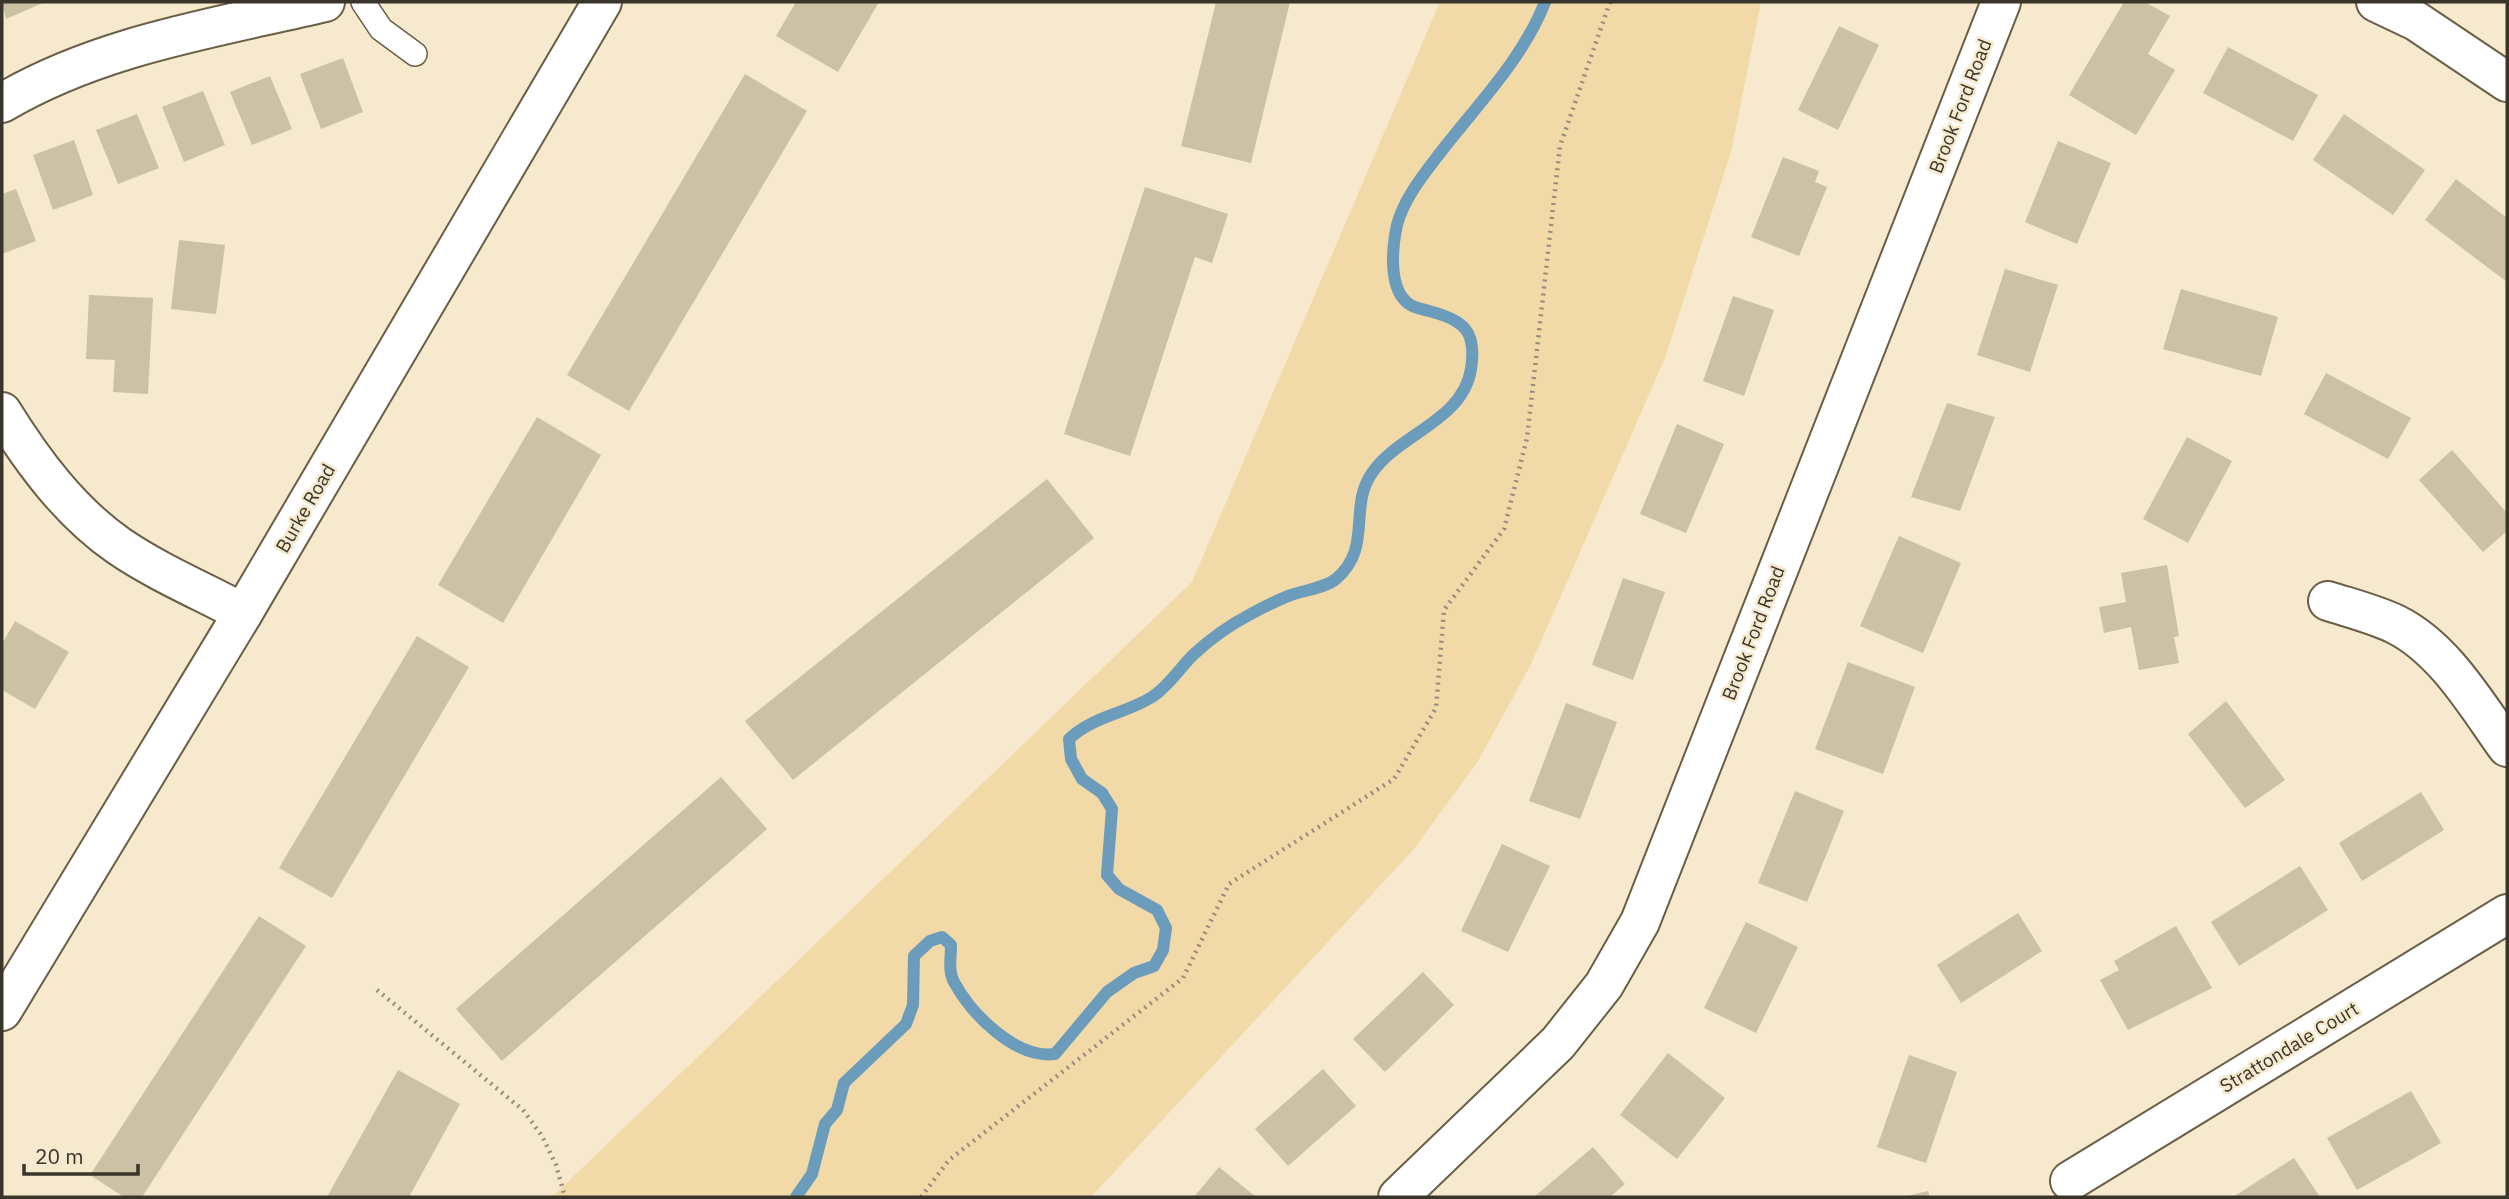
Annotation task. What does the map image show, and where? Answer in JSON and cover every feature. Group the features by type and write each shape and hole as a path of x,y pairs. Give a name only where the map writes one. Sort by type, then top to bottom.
{"street":[{"path":"2,103 39,81 123,49 326,2"},
{"name":"Burke Road","path":"2,1011 243,613 602,2"},
{"name":"Brook Ford Road","path":"1398,1197 1558,1042 1604,985 1640,922 2001,2"},
{"path":"2376,2 2416,22 2507,82"},
{"path":"2,412 26,451 75,509 119,546 243,613"},
{"path":"2328,601 2395,624 2428,647 2466,691 2507,747"},
{"name":"Strattondale Court","path":"2070,1181 2507,914"}],"lane":[{"path":"363,2 380,29 415,54"}],"path":[{"path":"921,1197 949,1160 1183,978 1229,884 1394,779 1436,708 1444,610 1504,529 1527,438 1560,146 1610,2"},
{"path":"377,990 523,1110 556,1166 565,1197"}],"shaded area":[{"path":"1440,2 1761,2 1731,152 1665,358 1531,664 1478,761 1414,849 1091,1197 552,1197 1192,582"}],"building":[{"path":"2,2 45,2 6,19"},
{"path":"796,2 879,2 838,72 776,36"},
{"path":"1216,2 1290,2 1251,163 1181,146"},
{"path":"2124,2 2145,2 2170,16 2148,54 2175,70 2136,135 2069,95"},
{"path":"1839,26 1879,45 1838,130 1798,110"},
{"path":"2228,47 2318,95 2293,141 2203,93"},
{"path":"343,58 363,112 321,129 300,74"},
{"path":"745,74 807,111 629,411 567,375"},
{"path":"270,76 292,129 252,145 230,92"},
{"path":"203,91 225,145 184,162 162,107"},
{"path":"137,114 159,168 118,184 96,130"},
{"path":"2344,114 2425,170 2393,215 2313,160"},
{"path":"74,140 93,195 53,210 33,155"},
{"path":"2058,141 2111,163 2077,244 2025,222"},
{"path":"1783,157 1819,171 1815,182 1827,187 1799,256 1751,237"},
{"path":"2456,179 2507,218 2507,282 2425,220"},
{"path":"1145,187 1228,214 1212,263 1195,257 1130,456 1064,434"},
{"path":"16,189 36,241 2,254 2,194"},
{"path":"179,240 225,245 216,314 171,309"},
{"path":"2005,269 2058,285 2030,372 1977,355"},
{"path":"2181,289 2278,317 2261,376 2163,349"},
{"path":"89,295 153,298 148,394 113,392 115,360 86,359"},
{"path":"1733,296 1774,310 1744,396 1703,381"},
{"path":"2326,373 2411,418 2388,459 2304,414"},
{"path":"1947,403 1995,417 1960,511 1911,497"},
{"path":"537,417 601,455 503,623 438,585"},
{"path":"1677,424 1724,444 1686,533 1640,514"},
{"path":"2187,437 2232,461 2188,543 2143,519"},
{"path":"2452,450 2507,513 2507,531 2483,552 2419,480"},
{"path":"1047,479 1094,538 793,780 745,721"},
{"path":"1899,536 1961,563 1923,653 1860,626"},
{"path":"2167,565 2179,636 2174,637 2179,663 2139,670 2131,627 2104,633 2099,607 2126,602 2121,573"},
{"path":"1623,578 1665,592 1633,680 1592,665"},
{"path":"15,621 69,652 35,709 2,690 2,644"},
{"path":"417,636 469,667 332,898 279,868"},
{"path":"1848,662 1915,687 1883,774 1815,749"},
{"path":"2226,701 2285,780 2245,808 2188,734"},
{"path":"1566,703 1617,722 1580,819 1529,801"},
{"path":"721,777 767,829 502,1061 456,1009"},
{"path":"1795,791 1844,811 1807,902 1758,883"},
{"path":"2421,792 2444,830 2362,881 2339,843"},
{"path":"1502,844 1550,866 1508,952 1461,931"},
{"path":"2300,866 2328,910 2239,966 2211,922"},
{"path":"2018,913 2042,951 1961,1003 1937,965"},
{"path":"259,916 306,946 142,1197 124,1197 90,1175"},
{"path":"1746,922 1798,947 1756,1033 1704,1008"},
{"path":"2176,926 2212,988 2128,1030 2100,980 2119,970 2114,961"},
{"path":"1423,972 1454,1005 1385,1072 1353,1039"},
{"path":"1668,1053 1725,1098 1677,1159 1620,1115"},
{"path":"1909,1055 1957,1072 1926,1163 1877,1147"},
{"path":"1323,1069 1356,1106 1288,1166 1255,1129"},
{"path":"398,1070 460,1104 409,1197 327,1197"},
{"path":"2411,1091 2441,1143 2357,1190 2327,1138"},
{"path":"1593,1147 1625,1184 1610,1197 1534,1197"},
{"path":"2294,1158 2320,1197 2233,1197"},
{"path":"1219,1167 1256,1197 1194,1197"},
{"path":"1928,1191 1930,1197 1907,1197 1907,1196"}],"waterway":[{"path":"796,1197 812,1174 825,1124 837,1110 844,1083 906,1024 913,1005 914,956 930,941 942,937 951,945 952,978 962,995 984,1021 1011,1042 1040,1054 1055,1054 1107,992 1134,973 1154,966 1163,950 1166,928 1157,910 1119,889 1107,875 1112,809 1102,793 1082,779 1071,759 1069,739 1088,725 1152,697 1199,650 1242,619 1280,599 1321,587 1336,579 1354,554 1361,500 1372,473 1383,459 1443,414 1456,402 1466,387 1471,369 1470,336 1459,323 1411,305 1398,289 1393,268 1397,225 1404,205 1415,187 1512,62 1525,43 1545,2"}]}
